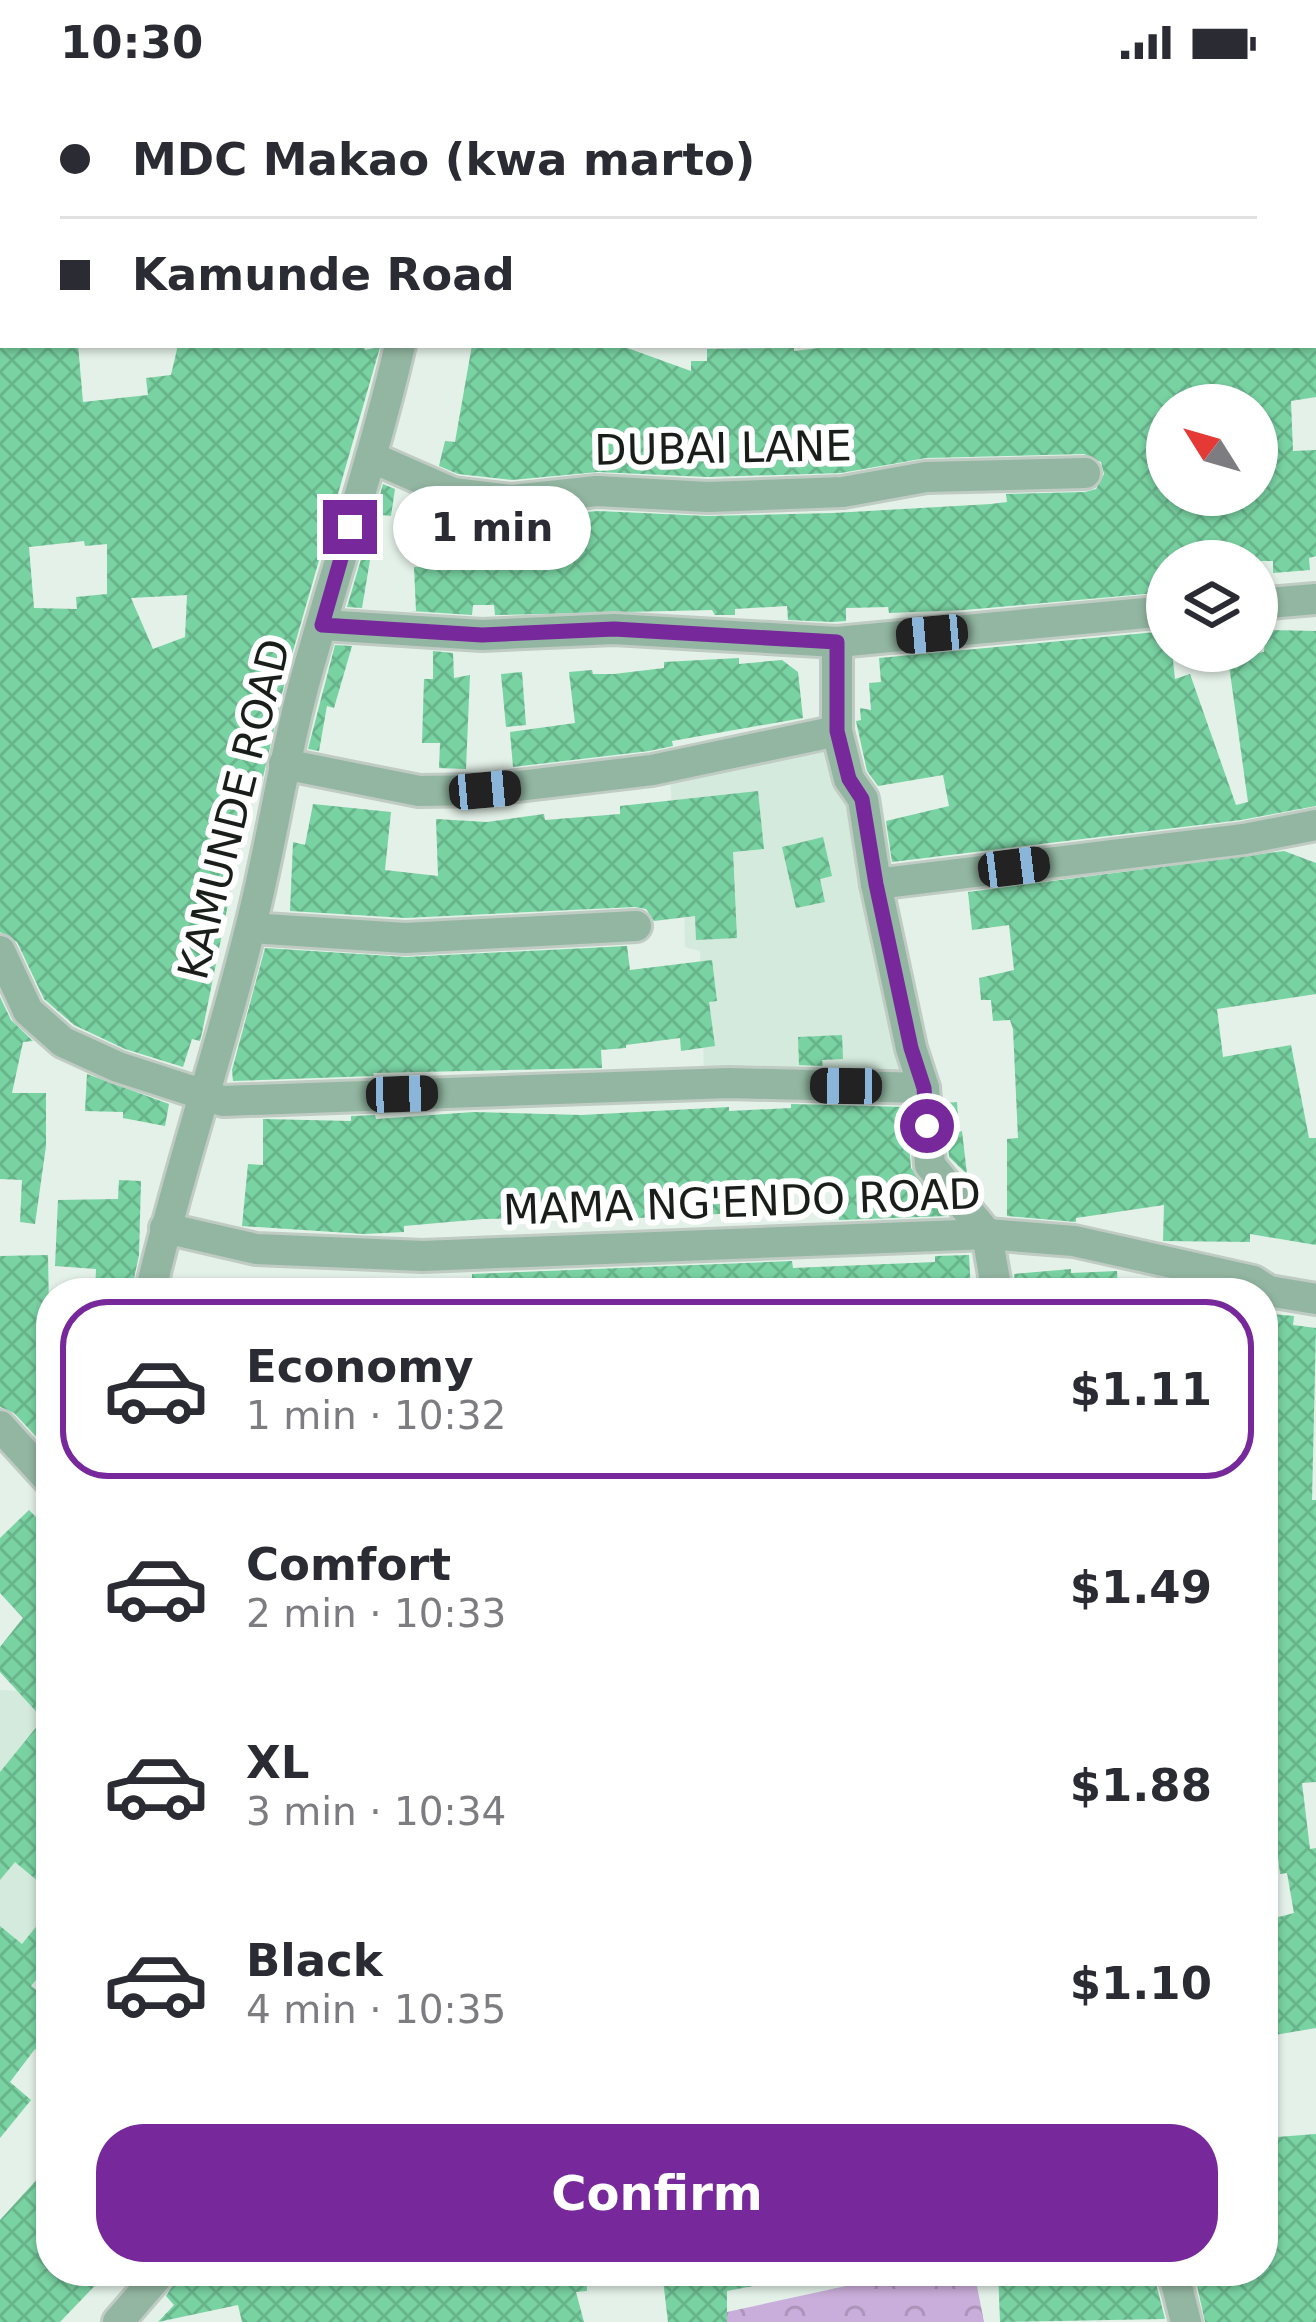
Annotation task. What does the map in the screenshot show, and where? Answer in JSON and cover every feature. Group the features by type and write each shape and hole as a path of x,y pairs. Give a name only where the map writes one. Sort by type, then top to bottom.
{"street":[{"name":"KAMUNDE ROAD","path":"153,1278 251,928 284,764 399,348"},
{"name":"DUBAI LANE","path":"371,457 453,494 512,500 597,491 707,496 842,492 926,477 1085,473"},
{"path":"1278,602 1316,599"},
{"path":"322,625 482,635 614,629 837,642 1146,613"},
{"path":"837,642 837,731 849,779 862,799 911,1048 924,1088 930,1165 987,1234 994,1278"},
{"path":"284,764 419,791 485,790 652,770 837,731"},
{"path":"876,884 1244,839 1316,825"},
{"path":"251,928 405,938 636,926"},
{"path":"0,951 28,1011 63,1042 118,1067 223,1101 729,1083 924,1088"},
{"name":"MAMA NG'ENDO ROAD","path":"165,1228 256,1249 423,1256 987,1234 1074,1241 1240,1278"},
{"name":"MAMA NG'ENDO ROAD","path":"1278,1293 1316,1300"},
{"path":"0,1426 36,1466"},
{"path":"118,2322 149,2286"},
{"path":"1177,2286 1186,2322"}],"shaded area":[{"path":"839,750 903,1070 789,1067 704,1072 700,951 685,947 684,891 677,890 670,775"},
{"path":"0,1690 36,1692 36,2001 0,2045"}],"green space":[{"path":"846,2286 977,2286 984,2322 681,2322"}],"building":[{"path":"0,348 78,348 83,402 148,395 146,378 171,375 177,348 380,348 287,672 262,782 253,780 200,1041 192,1039 183,1067 125,1049 74,1025 44,999 17,942 0,932","holes":["84,541 85,546 107,544 107,594 76,597 77,609 34,608 29,547","187,595 185,637 153,649 131,598"]},
{"path":"471,348 627,348 691,371 691,361 707,361 707,349 1316,348 1316,397 1291,401 1293,451 1316,450 1316,556 1309,558 1310,570 1278,573 1278,540 1146,540 1146,594 965,610 889,613 888,607 846,608 846,621 833,622 788,620 787,606 735,609 735,615 715,615 712,610 495,615 494,605 473,605 472,615 411,611 416,611 414,567 424,567 423,537 430,504 451,512 510,519 598,511 707,516 833,513 991,504 1007,502 1006,494 1085,492 1096,489 1104,474 1101,462 1084,454 926,458 841,473 708,477 598,472 512,480 458,474 439,466 445,441 455,442"},
{"path":"383,484 395,489 391,516 382,515 379,549 372,548 362,608 347,607"},
{"path":"1278,630 1316,631 1316,806 1241,820 892,862 886,821 949,806 943,775 878,786 867,771 856,721 861,720 860,708 871,710 869,683 881,682 879,658 1146,633 1146,672 1174,672 1175,679 1190,674 1236,805 1248,802 1230,672 1278,672"},
{"path":"335,645 352,646 334,708 327,706 319,751 308,749"},
{"path":"433,651 453,653 454,678 470,675 466,769 439,768 440,743 422,743 424,679 433,679"},
{"path":"739,658 739,664 782,660 798,672 803,718 672,741 673,746 649,751 513,767 510,732 575,723 569,672 614,674 664,668 664,662"},
{"path":"522,672 526,725 506,727 501,674"},
{"path":"758,791 764,849 733,852 737,938 696,940 695,916 654,921 646,909 635,907 405,918 290,911 293,842 305,845 313,804 391,812 385,870 438,876 436,819 487,822 544,814 545,820 620,814 620,806"},
{"path":"823,837 832,876 820,879 825,902 796,908 782,847"},
{"path":"1284,851 1316,863 1316,994 1217,1009 1223,1057 1291,1045 1309,1138 1316,1138 1316,1245 1250,1234 1250,1242 1163,1241 1164,1205 1076,1218 1076,1222 1007,1216 1007,1139 1018,1138 1013,1029 1010,1020 993,1021 991,1000 981,1000 979,978 1014,970 1009,925 972,930 968,892"},
{"path":"627,946 630,970 712,960 717,1001 709,1002 715,1046 681,1051 680,1038 626,1045 601,1050 602,1068 233,1081 265,948 406,957"},
{"path":"0,997 11,1020 33,1041 23,1042 12,1093 46,1093 46,1146 35,1224 20,1222 22,1180 0,1179"},
{"path":"842,1035 843,1059 822,1060 823,1066 799,1065 798,1037"},
{"path":"87,1074 169,1104 165,1126 123,1118 123,1112 85,1111"},
{"path":"957,1102 967,1174 949,1157 945,1103"},
{"path":"791,1104 906,1107 911,1168 947,1216 839,1220 837,1192 809,1187 779,1190 781,1206 762,1207 762,1211 536,1222 536,1218 483,1219 364,1234 242,1226 248,1164 263,1165 263,1119 351,1121 351,1116 375,1115 376,1119 474,1112 582,1115 729,1107 729,1111 791,1108"},
{"path":"119,1180 141,1181 134,1278 96,1278 96,1269 55,1266 58,1200 118,1199"},
{"path":"48,1255 48,1278 36,1278 36,1436 14,1413 0,1407 0,1256"},
{"path":"969,1255 970,1278 472,1278 472,1274 792,1261 793,1268 935,1262 935,1256"},
{"path":"1071,1269 1071,1273 1117,1271 1117,1278 1014,1278 1014,1274"},
{"path":"1278,1314 1294,1316 1293,1325 1316,1328 1312,1500 1316,1500 1316,1782 1302,1783 1310,1849 1316,1848 1316,2028 1278,2034 1278,1917 1294,1913 1287,1873 1280,1874"},
{"path":"29,1510 36,1517 36,1711 0,1672 0,1647 23,1618 0,1593 0,1538"},
{"path":"36,1728 36,1880 15,1862 0,1880 0,1772"},
{"path":"0,1926 22,1944 36,1927 36,1980 31,1986 36,1990 36,2050 10,2082 31,2100 0,2138"},
{"path":"1316,2134 1316,2322 1205,2322 1197,2286 1278,2286 1278,2137"},
{"path":"36,2180 36,2286 95,2286 60,2322 0,2322 0,2220"},
{"path":"172,2286 587,2286 587,2291 576,2292 584,2322 242,2322 238,2305 158,2322 174,2305 166,2296"},
{"path":"664,2286 753,2286 727,2291 727,2322 668,2322"},
{"path":"999,2286 1157,2286 1165,2319 1000,2322"}],"route":[{"path":"350,527 322,625 482,635 614,629 837,642 837,731 849,779 862,799 911,1048 924,1088 927,1126"}]}
